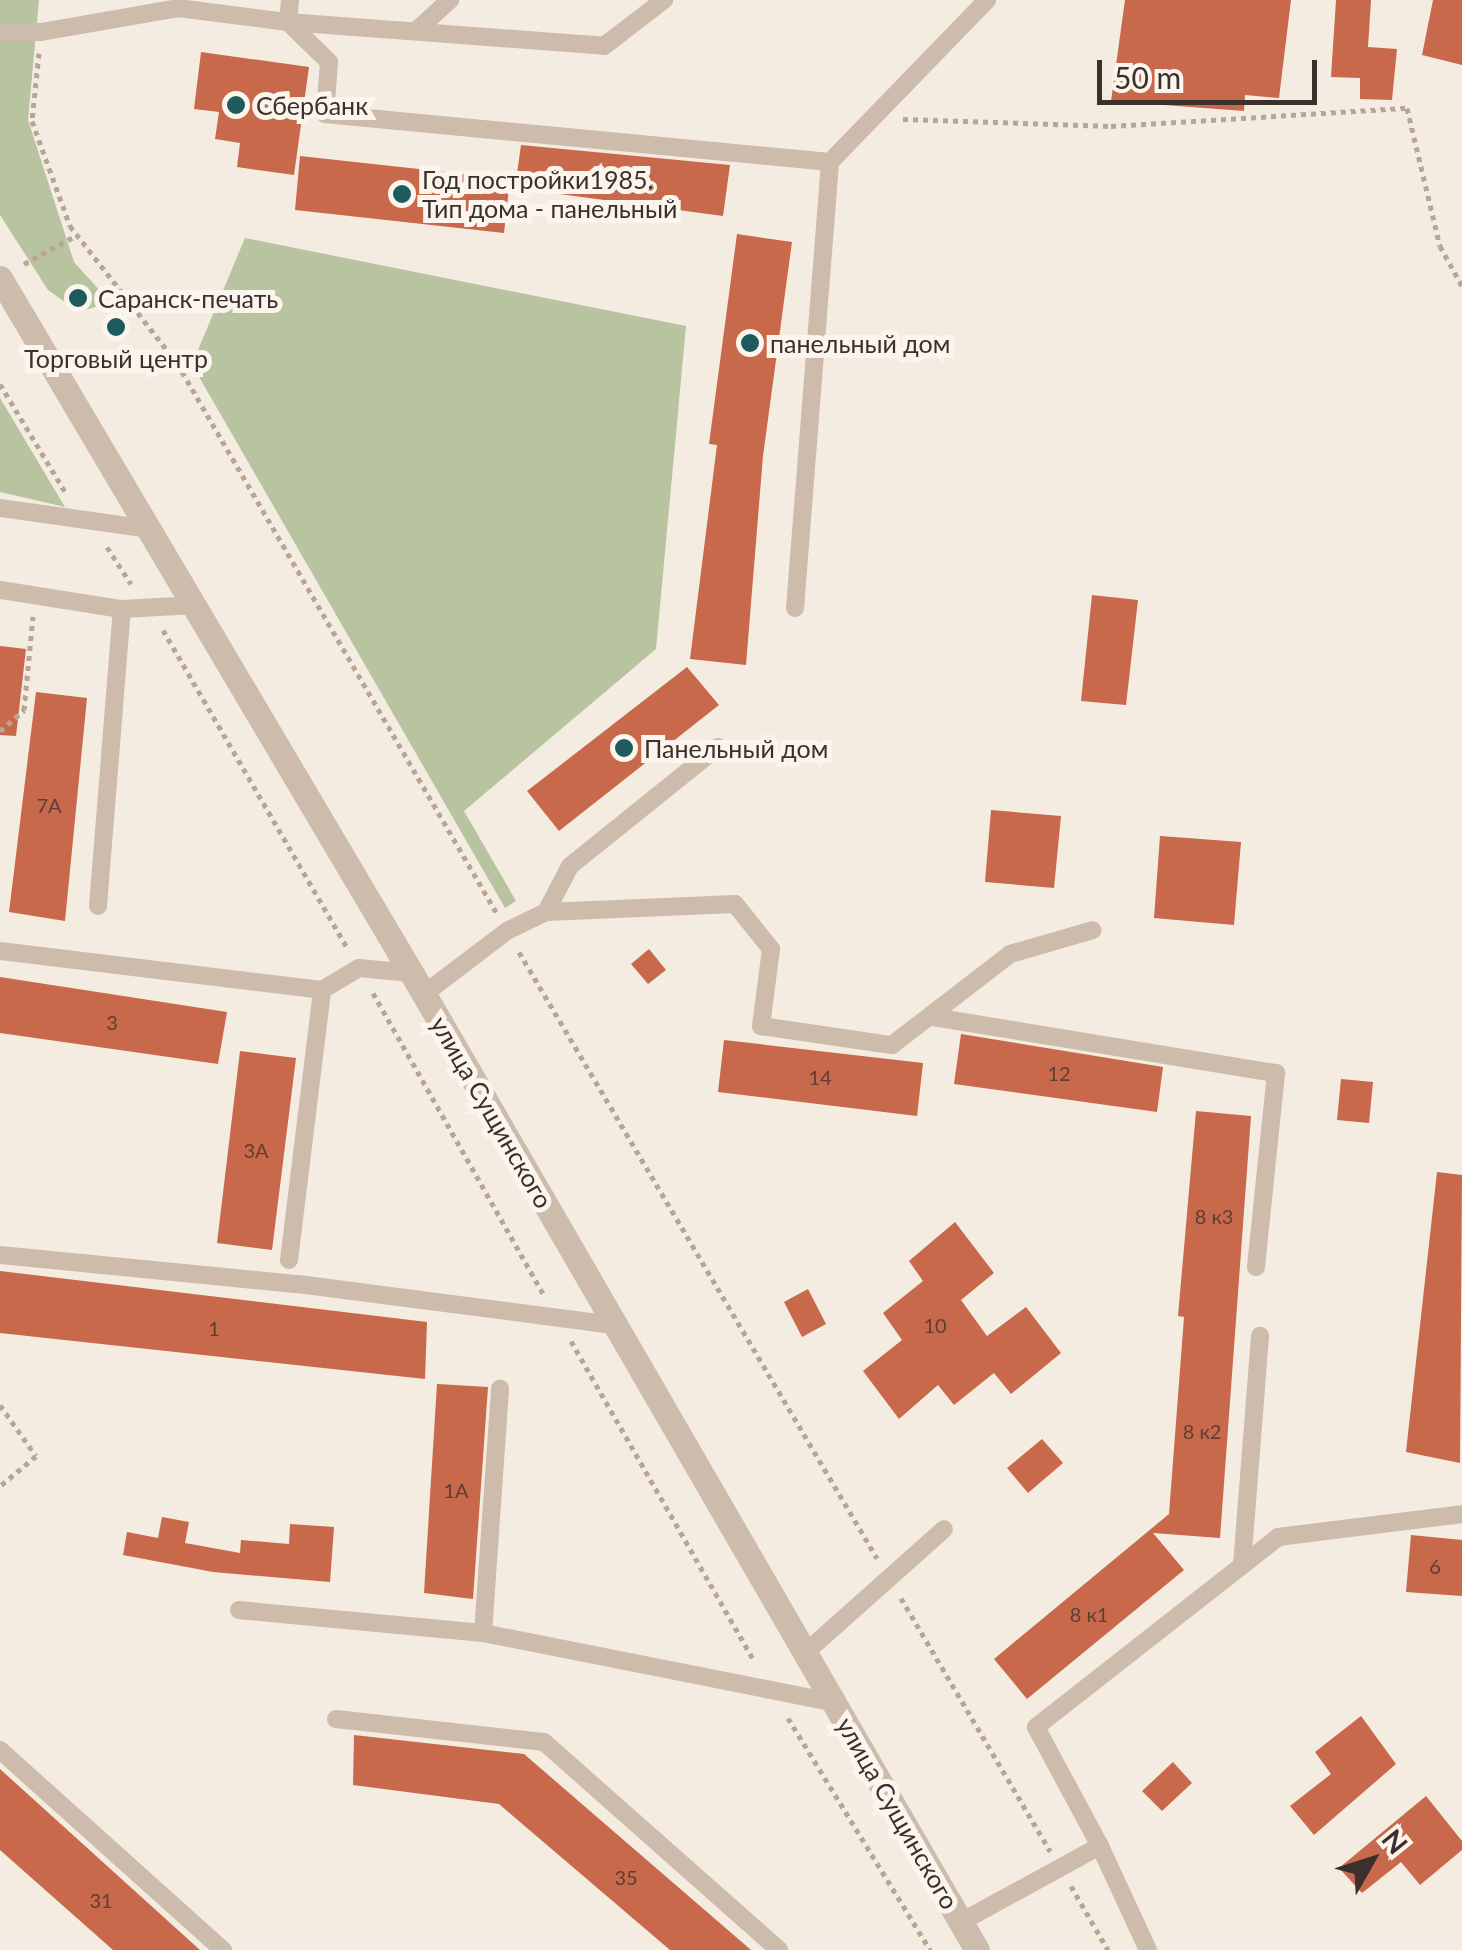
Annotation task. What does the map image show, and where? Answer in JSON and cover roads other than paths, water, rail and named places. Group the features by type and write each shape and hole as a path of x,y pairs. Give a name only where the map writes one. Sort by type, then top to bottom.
{"street":[{"name":"улица Сущинского","path":"0,278 418,984 977,1950"}],"lane":[{"path":"288,22 290,0"},
{"path":"417,30 450,0"},
{"path":"0,32 41,32 178,8 288,22 604,46 664,0"},
{"path":"795,608 830,162 987,0"},
{"path":"288,22 329,62 325,114 830,162"},
{"path":"0,508 148,529"},
{"path":"0,590 122,609 196,605"},
{"path":"98,906 122,609"},
{"path":"546,912 570,866 718,747"},
{"path":"0,951 322,990 359,968 418,984 546,912 736,904 771,949 761,1026 892,1045 1010,954 1094,930"},
{"path":"288,1260 322,990"},
{"path":"933,1017 1276,1073 1256,1267"},
{"path":"0,1254 298,1284 615,1325"},
{"path":"1242,1565 1260,1336"},
{"path":"483,1633 500,1389"},
{"path":"1148,1950 1100,1846 1036,1727 1278,1537 1462,1514"},
{"path":"804,1653 944,1528"},
{"path":"239,1610 483,1633 833,1702"},
{"path":"336,1719 544,1742 779,1950"},
{"path":"0,1750 223,1950"},
{"path":"961,1922 1100,1846"}],"place":[{"name":"Сбербанк","path":"236,105"},
{"name":"Год постройки1985. Тип дома - панельный","path":"402,194"},
{"name":"Саранск-печать","path":"78,298"},
{"name":"Торговый центр","path":"116,327"},
{"name":"панельный дом","path":"750,343"},
{"name":"Панельный дом","path":"624,748"}]}
